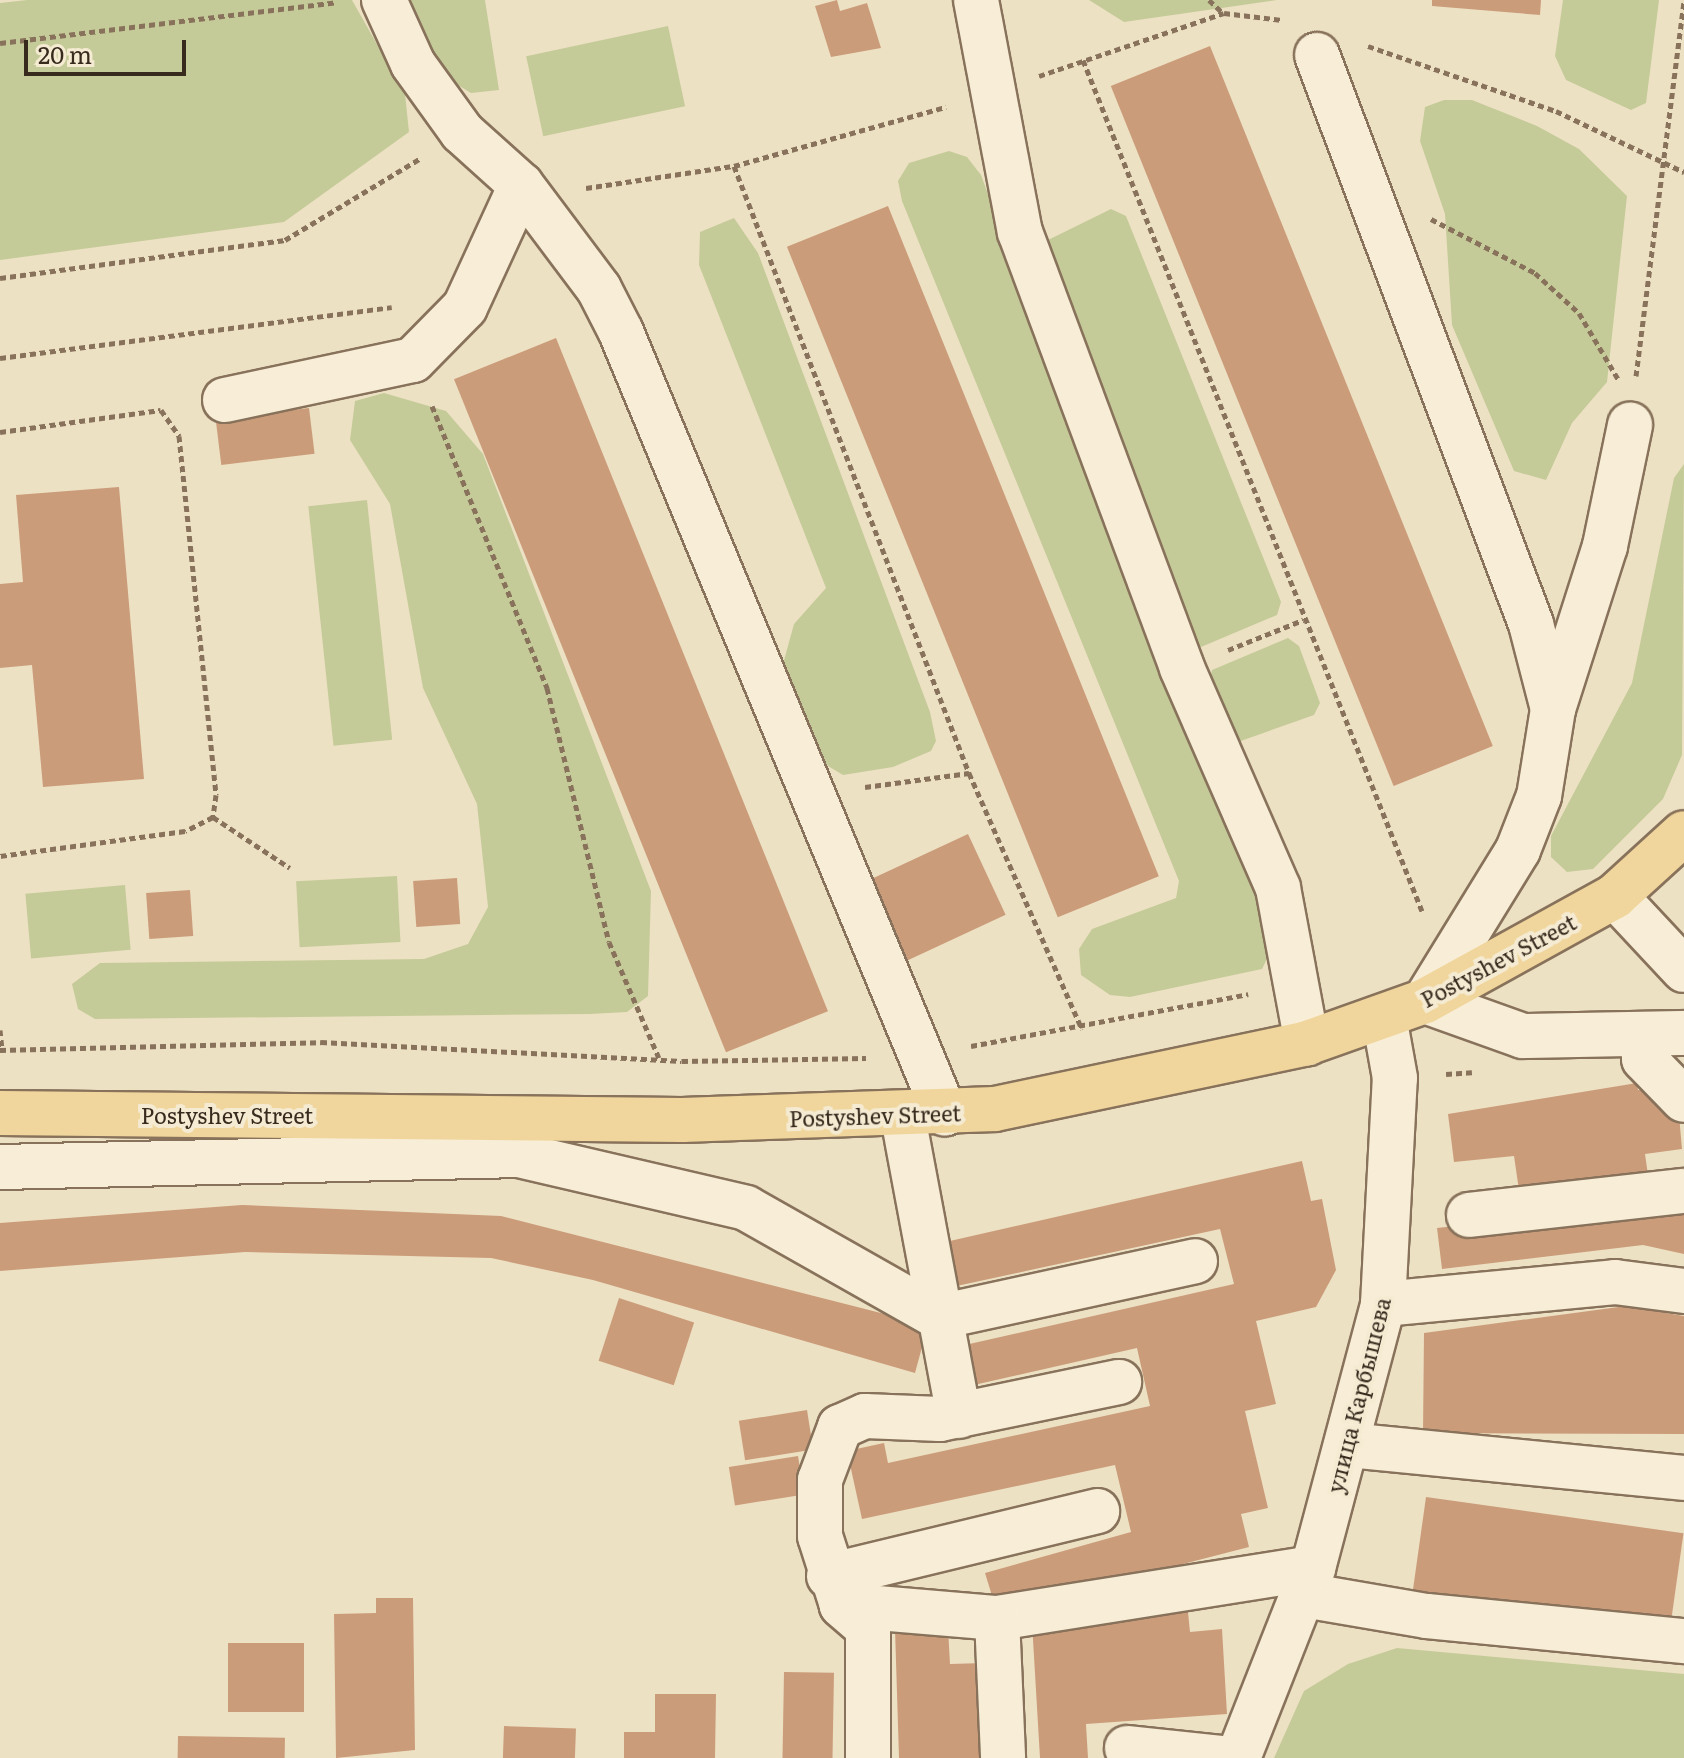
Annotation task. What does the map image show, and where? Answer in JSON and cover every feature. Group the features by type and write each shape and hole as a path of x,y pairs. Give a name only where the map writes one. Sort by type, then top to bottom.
{"main road":[{"name":"Postyshev Street","path":"0,1113 924,1115 1307,1043 1384,1017 1425,1001 1615,896 1684,834"}],"street":[{"path":"384,0 413,64 462,132 521,185 599,289 621,332 924,1054 924,1115 939,1317 959,1416"},
{"path":"976,0 991,94 1020,232 1182,668 1278,888 1307,1043"},
{"path":"1305,39 1372,201 1531,624 1553,709"},
{"path":"225,400 413,360 465,307 521,185"},
{"path":"1631,414 1605,546 1553,709 1539,796 1518,850 1425,1001 1523,1036 1663,1033"},
{"path":"1615,896 1684,970"},
{"name":"улица Карбышева","path":"1238,1758 1309,1581 1348,1445 1383,1304 1395,1078 1384,1017"},
{"path":"1663,1033 1644,1059 1684,1100"},
{"path":"0,1167 519,1155 746,1208 939,1317 1195,1261"},
{"path":"1469,1215 1684,1191"},
{"path":"1383,1304 1615,1282 1684,1291"},
{"path":"868,1758 868,1628 836,1590 820,1480 840,1427 865,1416 959,1416 1119,1382"},
{"path":"1348,1445 1684,1478"},
{"path":"836,1590 1097,1511"},
{"path":"836,1590 997,1618 1309,1581 1427,1616 1684,1641"},
{"path":"997,1618 1003,1758"},
{"path":"1127,1748 1222,1758"}],"path":[{"path":"0,43 351,0"},
{"path":"1209,0 1224,13 1305,39"},
{"path":"1631,414 1684,0"},
{"path":"521,185 567,190 734,166 991,94 1224,13"},
{"path":"1363,44 1662,158 1684,172"},
{"path":"1083,60 1303,620 1429,926"},
{"path":"0,278 285,240 462,132"},
{"path":"0,1030 1,1050 321,1042 659,1058 924,1054 1082,1029 969,773 734,166"},
{"path":"1372,201 1448,224 1535,273 1579,313 1631,414"},
{"path":"0,358 373,307 465,307"},
{"path":"413,360 547,688 609,942 659,1058"},
{"path":"0,432 161,410 179,436 213,817"},
{"path":"1235,647 1303,620"},
{"path":"821,809 856,790 969,773"},
{"path":"0,856 185,831 213,817"},
{"path":"213,817 290,868"}],"green space":[{"path":"27,0 352,0 405,94 409,132 284,222 0,260 0,3"},
{"path":"409,0 485,0 499,90 471,93 443,76"},
{"path":"1089,0 1277,0 1124,22"},
{"path":"1563,0 1659,0 1646,103 1631,110 1566,80 1555,56"},
{"path":"668,26 685,106 543,136 526,56"},
{"path":"1444,100 1472,100 1537,126 1579,149 1627,196 1607,382 1572,423 1546,480 1514,471 1452,325 1445,214 1420,141 1425,107"},
{"path":"949,151 967,157 981,175 1164,670 1258,892 1271,951 1262,969 1130,997 1110,995 1081,975 1079,949 1092,929 1176,898 1179,881 902,201 898,181 909,163"},
{"path":"1111,209 1126,216 1281,602 1277,615 1201,647 1193,644 1044,242"},
{"path":"734,218 758,253 930,712 936,741 931,751 893,767 843,775 828,766 807,737 783,664 794,624 826,588 699,265 700,232"},
{"path":"384,393 446,411 483,454 651,891 648,996 627,1012 590,1014 95,1019 78,1009 72,984 100,963 424,959 468,944 488,907 477,804 423,688 390,504 350,440 355,401"},
{"path":"1684,464 1682,755 1663,799 1593,869 1567,872 1551,857 1551,836 1632,683 1674,478"},
{"path":"367,500 392,740 334,746 308,506"},
{"path":"1288,638 1299,646 1320,703 1314,715 1235,743 1209,684 1212,670"},
{"path":"397,876 400,942 300,947 296,881"},
{"path":"125,885 131,950 31,958 25,894"},
{"path":"1397,1648 1684,1674 1684,1758 1274,1758 1304,1691 1348,1664"}],"building":[{"path":"837,0 840,11 867,3 881,48 831,57 815,6"},
{"path":"1432,0 1541,0 1540,15 1432,6"},
{"path":"1210,46 1493,746 1394,786 1111,86"},
{"path":"888,206 1159,876 1058,917 787,247"},
{"path":"556,338 828,1011 726,1052 454,379"},
{"path":"309,408 315,454 221,465 216,419"},
{"path":"119,487 144,779 43,787 32,665 0,668 0,584 23,582 16,495"},
{"path":"968,834 1006,915 907,961 869,880"},
{"path":"457,878 460,924 416,927 413,881"},
{"path":"190,890 193,936 149,939 146,893"},
{"path":"1637,1083 1638,1090 1658,1089 1679,1115 1682,1149 1645,1154 1650,1189 1521,1204 1514,1156 1454,1162 1448,1114"},
{"path":"1302,1161 1311,1201 1322,1199 1336,1270 1316,1307 1256,1321 1276,1404 1245,1411 1268,1508 1241,1514 1249,1547 997,1612 985,1573 1131,1532 1115,1465 862,1519 847,1451 884,1443 888,1463 1150,1406 1137,1348 965,1387 956,1347 1234,1284 1220,1229 952,1287 941,1243"},
{"path":"242,1205 501,1216 928,1325 915,1373 593,1280 491,1258 245,1252 0,1271 0,1223"},
{"path":"1642,1205 1684,1209 1684,1254 1643,1245 1442,1269 1437,1228"},
{"path":"619,1298 694,1322 674,1385 599,1361"},
{"path":"1626,1306 1684,1316 1684,1434 1423,1433 1424,1333"},
{"path":"807,1410 813,1450 745,1460 739,1421"},
{"path":"798,1456 804,1495 735,1505 729,1467"},
{"path":"1426,1497 1683,1533 1670,1627 1413,1591"},
{"path":"376,1598 413,1598 415,1750 336,1758 334,1614 376,1613"},
{"path":"1188,1612 1190,1632 1222,1629 1227,1714 1086,1724 1088,1758 1040,1758 1032,1623"},
{"path":"948,1628 950,1664 984,1663 987,1758 899,1758 895,1629"},
{"path":"228,1643 304,1643 304,1712 228,1712"},
{"path":"784,1672 834,1673 833,1758 782,1758"},
{"path":"655,1694 716,1694 715,1758 624,1758 624,1732 655,1732"},
{"path":"504,1726 576,1729 575,1758 503,1758"},
{"path":"178,1736 285,1738 285,1758 178,1758"}]}
